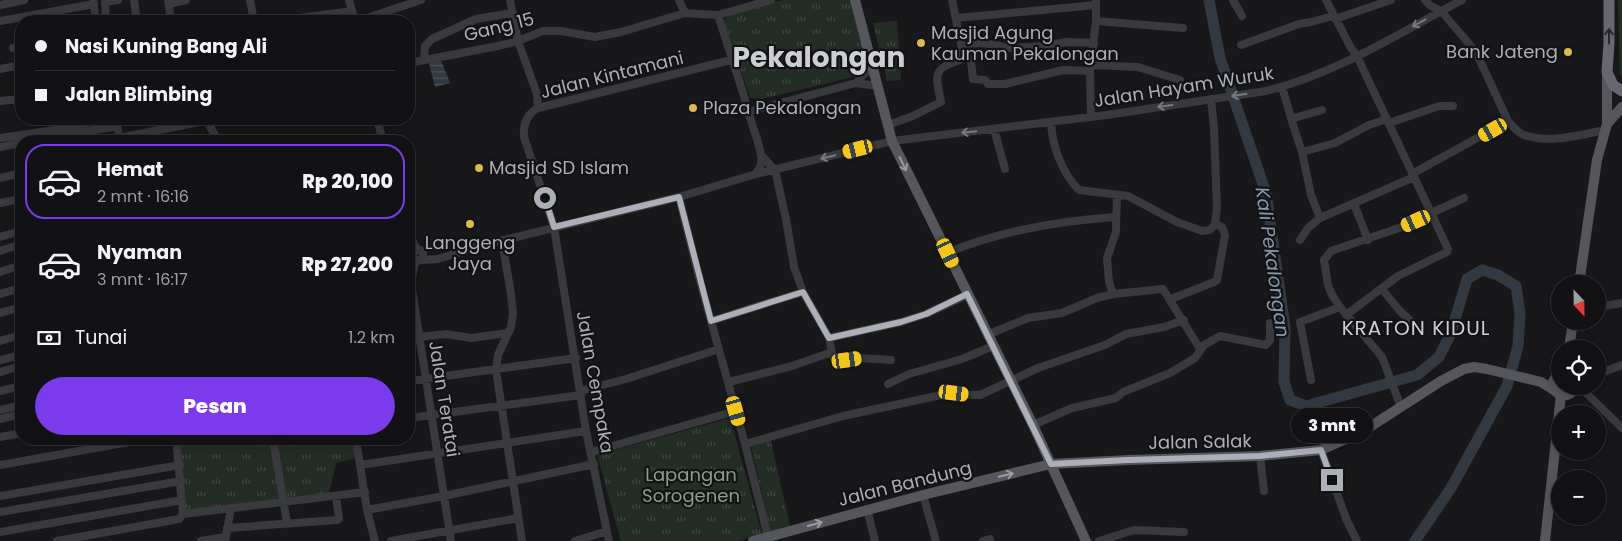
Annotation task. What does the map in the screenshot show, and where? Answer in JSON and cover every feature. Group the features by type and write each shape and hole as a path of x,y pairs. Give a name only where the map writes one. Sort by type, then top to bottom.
{"highway":[{"path":"1609,0 1607,72 1613,85 1622,91"}],"main road":[{"path":"855,0 892,141 987,336 1033,425 1086,541"},
{"path":"1580,275 1597,160 1606,127 1607,72"},
{"path":"1606,127 1622,107"},
{"name":"Jalan Salak","path":"1051,464 1260,456 1321,450 1362,432 1455,372 1474,367 1487,368 1537,381"},
{"path":"1537,381 1551,377"},
{"path":"1537,381 1551,388"},
{"path":"1545,541 1558,395"},
{"name":"Jalan Bandung","path":"753,541 768,539 924,494 1051,464"}],"street":[{"path":"0,5 24,0"},
{"path":"106,15 105,3 118,0"},
{"path":"134,0 135,15"},
{"path":"170,15 168,2 186,0"},
{"path":"250,0 253,15"},
{"path":"349,0 354,15"},
{"path":"375,15 421,0"},
{"path":"510,0 518,41 537,94 538,108"},
{"path":"679,0 685,13 718,15 771,0"},
{"path":"952,0 963,54 971,61 973,79 985,80 988,84 1005,84 1063,70 1138,67 1153,70 1180,80"},
{"path":"1233,0 1242,16"},
{"path":"1327,0 1334,17 1357,56 1448,246 1447,252 1407,271 1346,315"},
{"path":"1241,45 1299,24 1334,17 1391,0"},
{"path":"1425,0 1431,6 1441,11 1476,52 1508,121 1525,136 1543,138 1568,137 1606,127"},
{"name":"Jalan Hayam Wuruk","path":"415,255 430,260 554,227 679,197 756,174 892,141 1092,117 1266,91 1314,76 1357,56 1462,0"},
{"path":"30,15 94,2 95,15"},
{"path":"956,18 1096,2 1091,68 1092,117"},
{"path":"322,15 352,11"},
{"path":"424,60 426,43 432,38 476,18 512,13"},
{"name":"Gang 15","path":"415,62 518,41 548,31 595,37 621,32 685,13"},
{"path":"718,15 761,155 761,164 756,174"},
{"path":"0,21 15,18"},
{"path":"1096,21 1182,28"},
{"path":"961,44 984,43 1011,48 1066,42 1094,43"},
{"path":"888,125 913,116 941,102 937,90 937,75 945,65 960,60 963,54"},
{"name":"Jalan Kintamani","path":"554,227 524,132 529,116 538,108 731,60"},
{"path":"0,69 15,66"},
{"path":"856,84 864,74 872,70"},
{"path":"747,112 856,84 877,86"},
{"path":"1282,87 1302,152 1311,196 1320,218"},
{"path":"1051,122 1051,131 1058,154 1068,175 1076,186 1083,191 1134,198 1177,222 1202,231 1210,230 1215,224 1217,200 1212,99"},
{"path":"0,101 15,100"},
{"path":"1302,152 1336,143 1369,125 1439,106 1452,106"},
{"path":"1292,121 1294,118 1322,110"},
{"path":"1300,240 1308,228 1320,218 1413,176 1508,121"},
{"path":"51,135 84,125"},
{"path":"31,135 106,125"},
{"path":"133,135 181,125"},
{"path":"994,129 1005,169"},
{"path":"0,138 15,137"},
{"path":"0,147 15,144"},
{"path":"761,155 775,170 794,267 803,292 829,338 834,358 838,360 860,358 890,360"},
{"path":"0,178 15,174"},
{"path":"1113,294 1108,282 1107,258 1116,232 1117,196"},
{"path":"679,197 711,321 746,444 768,539"},
{"path":"1401,407 1380,354 1346,315 1332,295 1328,285 1324,262 1325,257 1331,251 1368,240 1432,214 1464,198"},
{"path":"0,203 15,200"},
{"path":"1354,204 1368,240"},
{"path":"948,253 977,241 1039,226 1072,220 1115,217"},
{"path":"1171,299 1217,280 1225,234 1222,227 1215,224"},
{"name":"Jalan Cempaka","path":"554,227 586,431 609,541"},
{"path":"0,237 15,233"},
{"path":"502,241 513,313 511,327 498,355 496,370 522,541"},
{"path":"0,251 15,246"},
{"path":"0,272 15,267"},
{"path":"987,336 1028,318 1062,313 1097,298 1113,294 1162,289 1171,299 1200,349"},
{"path":"1382,289 1399,310 1417,327"},
{"path":"0,294 15,290"},
{"path":"711,321 803,292"},
{"path":"829,338 901,322 926,314 967,294"},
{"path":"1606,306 1622,304"},
{"path":"1311,380 1300,322 1340,307"},
{"path":"0,313 15,309"},
{"path":"746,444 843,416 946,394 980,395 1038,368 1105,346 1126,334 1164,327 1184,320"},
{"path":"1033,425 1072,408 1116,398 1123,392 1170,373 1195,358 1204,345 1222,336 1266,345 1270,340 1270,323"},
{"name":"Jalan Teratai","path":"415,324 426,378 451,541"},
{"path":"419,337 446,334 471,338 508,333"},
{"path":"0,341 15,337"},
{"path":"888,384 909,374 962,359 992,346"},
{"path":"415,417 581,393 719,349"},
{"path":"729,382 792,366 832,352"},
{"path":"0,360 15,356"},
{"path":"415,380 576,358"},
{"path":"1606,371 1622,365"},
{"path":"0,372 15,368"},
{"path":"0,391 15,387"},
{"path":"1589,395 1619,420 1622,428"},
{"path":"0,410 15,406"},
{"path":"591,452 736,411"},
{"path":"0,419 15,415"},
{"path":"360,466 586,431"},
{"path":"0,437 15,434"},
{"path":"0,465 112,445"},
{"path":"57,541 179,519 183,514 177,445"},
{"path":"274,445 288,523"},
{"path":"357,445 375,541"},
{"path":"1321,450 1347,522 1358,541"},
{"path":"1260,456 1264,491"},
{"path":"368,510 594,464"},
{"path":"0,496 180,465"},
{"path":"0,512 181,481"},
{"path":"183,514 365,492"},
{"path":"924,494 936,541"},
{"path":"226,528 338,520 336,496"},
{"path":"0,532 182,500"},
{"path":"201,541 225,539 231,508"},
{"path":"867,509 875,541"},
{"path":"391,541 518,518"},
{"path":"1099,541 1134,530 1184,532"},
{"path":"575,541 607,531"}],"green space":[{"path":"783,0 850,0 868,64 865,71 857,76 758,100 750,97 724,23 726,17 737,11"},
{"path":"1618,0 1622,0 1622,76 1620,75"},
{"path":"897,21 901,80 887,81 873,23"},
{"name":"Lapangan Sorogenen","path":"730,418 762,534 737,541 621,541 597,455"},
{"path":"770,437 791,530 771,534 750,442"},
{"path":"175,445 356,445 357,458 336,463 329,493 183,511"}],"shaded area":[{"path":"441,60 450,83 435,87 429,63"}],"waterway":[{"name":"Kali Pekalongan","path":"1209,0 1220,58 1266,193 1285,327 1284,382 1290,400 1306,406 1417,375 1439,357 1451,333 1467,279 1482,270 1498,275 1516,286 1520,313 1518,346 1507,386 1451,488 1415,541"}],"place":[{"name":"Masjid Agung Kauman Pekalongan","path":"921,43"},
{"name":"Bank Jateng","path":"1568,52"},
{"name":"Plaza Pekalongan","path":"693,108"},
{"name":"Masjid SD Islam","path":"479,168"},
{"name":"Langgeng Jaya","path":"470,224"}],"district":[{"name":"Pekalongan","path":"819,57"},
{"name":"KRATON KIDUL","path":"1416,328"}],"route":[{"path":"545,198 554,227 679,197 711,321 803,292 829,338 901,322 926,314 967,294 1051,464 1260,456 1321,450 1332,480"}]}
